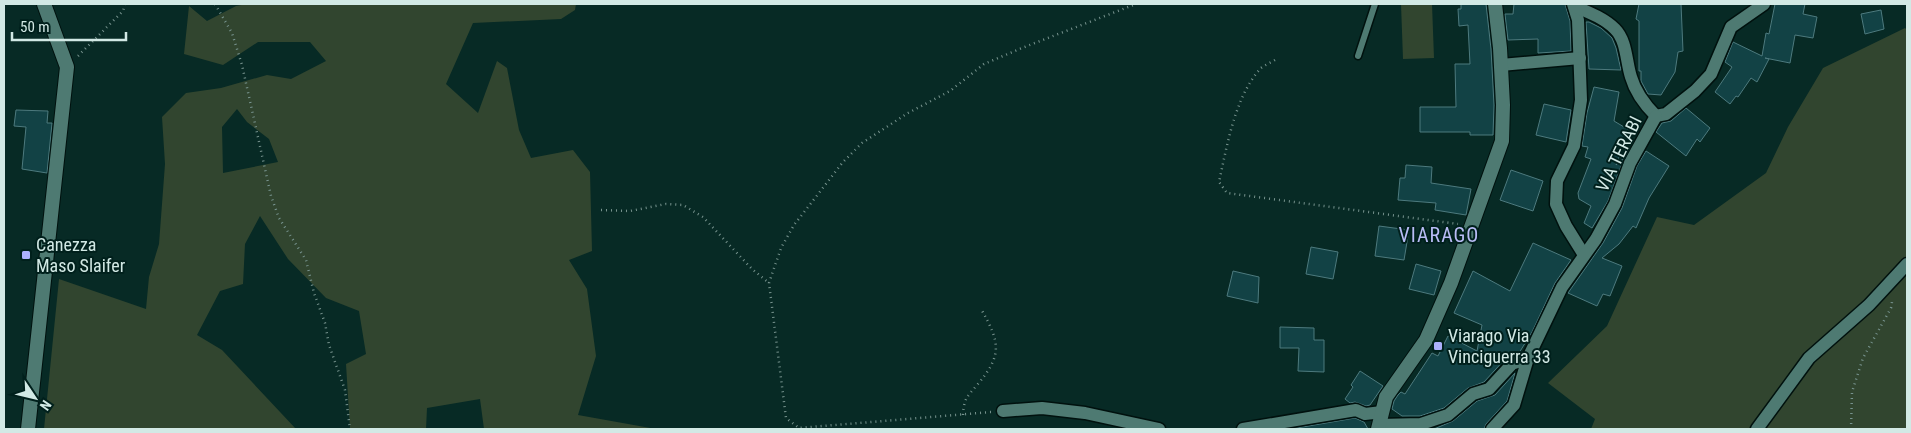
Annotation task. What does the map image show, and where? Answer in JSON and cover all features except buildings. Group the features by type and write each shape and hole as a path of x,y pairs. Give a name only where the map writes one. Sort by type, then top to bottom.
{"street":[{"path":"28,429 67,67 44,4"},
{"path":"1380,422 1386,397 1426,340 1451,283 1502,141 1503,105 1500,48 1495,4"},
{"path":"1656,116 1666,114 1695,91 1711,74 1731,27 1764,4"},
{"path":"1574,5 1578,20 1582,100 1574,146 1557,181 1556,204 1566,226 1584,254"},
{"name":"VIA TERABI","path":"1492,429 1514,405 1528,358 1562,287 1601,230 1615,204 1630,164 1656,116 1647,107 1631,79 1623,42 1616,30 1597,16 1574,5"},
{"path":"1500,65 1580,58"},
{"path":"1757,429 1810,358 1870,305 1907,264"},
{"path":"1243,429 1356,410 1380,422 1421,424 1448,415 1473,394 1489,389 1512,364 1528,358"},
{"path":"1003,411 1042,408 1086,413 1159,429"}],"lane":[{"path":"1358,56 1375,4"}],"path":[{"path":"67,67 123,11 126,4"},
{"path":"215,4 232,33 242,65 271,196 279,218 306,260 314,293 325,323 329,345 345,390 350,429"},
{"path":"1003,411 797,428 786,418 769,283 781,248 794,225 843,162 862,143 908,113 950,90 984,64 1136,4"},
{"path":"1275,60 1262,67 1246,89 1230,133 1219,182 1227,193 1472,226"},
{"path":"601,210 630,211 666,204 683,205 703,216 752,269 769,283"},
{"path":"1851,429 1852,392 1863,358 1891,308 1895,278"},
{"path":"963,414 964,400 991,368 997,355 994,330 981,309"}],"green space":[{"path":"247,4 576,4 575,10 561,19 473,23 446,84 478,113 497,61 507,68 519,130 531,158 573,150 590,172 592,251 569,260 587,289 596,356 578,415 656,429 484,429 480,399 427,408 426,429 350,429 346,364 366,354 359,311 326,298 288,259 260,216 245,244 243,284 220,291 197,335 222,350 296,429 44,429 59,279 146,309 149,277 159,244 165,164 162,117 186,93 221,88 267,75 291,79 326,61 310,42 258,42 223,65 184,54 189,6 207,21 236,6","holes":["237,109 247,122 269,139 278,162 223,173 222,127"]},
{"path":"1401,4 1432,4 1434,58 1403,59"},
{"path":"1905,28 1907,30 1907,429 1591,429 1595,419 1548,383 1607,326 1657,217 1694,225 1766,173 1788,127 1823,68"}],"place":[{"name":"Canezza Maso Slaifer","path":"26,255"},
{"name":"Viarago Via Vinciguerra 33","path":"1438,346"}],"district":[{"name":"VIARAGO","path":"1439,235"}]}
